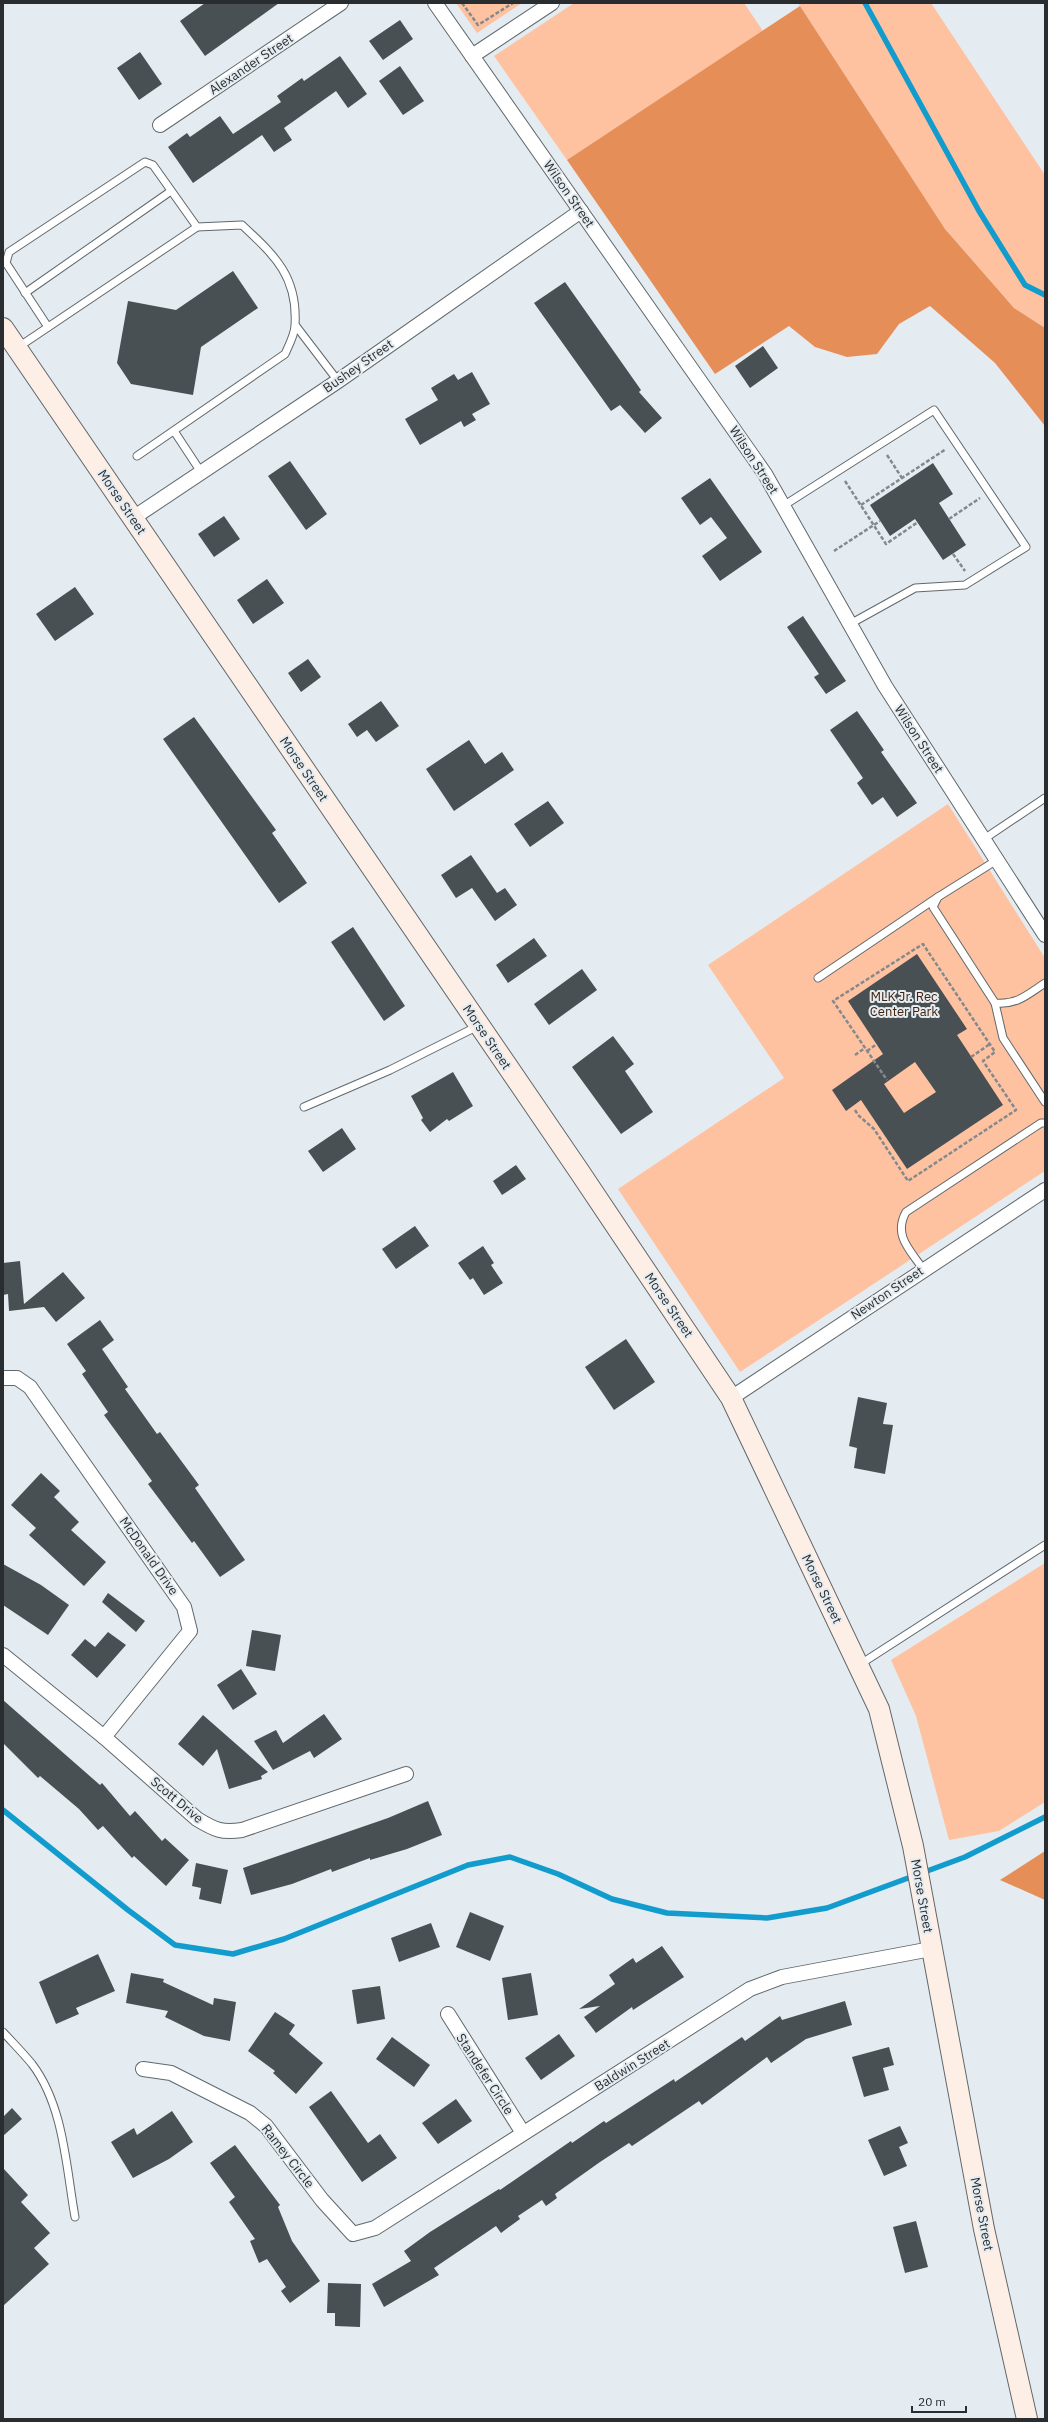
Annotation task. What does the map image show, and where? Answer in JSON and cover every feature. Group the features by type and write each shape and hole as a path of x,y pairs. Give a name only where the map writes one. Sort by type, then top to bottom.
{"street":[{"name":"Alexander Street","path":"160,125 341,3"},
{"name":"Wilson Street","path":"435,3 765,474 885,686 1045,935"},
{"path":"472,56 552,3"},
{"name":"Bushey Street","path":"133,518 338,381 581,211"},
{"name":"Morse Street","path":"3,328 480,1026 731,1398 879,1709 913,1846 984,2229 1027,2419"},
{"name":"Newton Street","path":"731,1398 923,1269 1045,1190"},
{"name":"McDonald Drive","path":"10,1378 30,1387 184,1607 190,1631 104,1737"},
{"name":"Scott Drive","path":"3,1655 104,1737 197,1819 211,1828 226,1833 242,1830 406,1774"},
{"name":"Baldwin Street","path":"353,2234 375,2228 750,1989 782,1977 931,1949"},
{"name":"Standefer Circle","path":"448,2014 523,2133"},
{"name":"Ramey Circle","path":"143,2068 171,2073 250,2113 266,2126 322,2200 353,2234"}],"lane":[{"path":"48,327 6,264 9,252 145,162 153,165 197,227"},
{"path":"25,293 171,191"},
{"path":"17,348 197,227 242,225 277,258 293,290 296,326 285,354 137,456"},
{"path":"296,326 338,381"},
{"path":"783,506 934,410 1026,547 965,585 915,588 850,624"},
{"path":"174,431 201,472"},
{"path":"984,839 1045,798"},
{"path":"818,978 938,896 997,860"},
{"path":"938,896 934,907 939,917 995,1003 1003,1038 1045,1102"},
{"path":"995,1003 1008,1004 1016,1002 1045,983"},
{"path":"304,1106 390,1070 480,1026"},
{"path":"923,1269 902,1238 900,1222 906,1212 1041,1123 1045,1123"},
{"path":"859,1666 1045,1545"},
{"path":"3,2032 32,2065 50,2097 58,2123 75,2217"}],"path":[{"path":"462,3 478,25 513,3"},
{"path":"861,505 956,442"},
{"path":"880,444 902,478"},
{"path":"838,471 886,544 918,522"},
{"path":"949,519 989,492"},
{"path":"834,551 880,521"},
{"path":"953,554 971,581"},
{"path":"855,1110 874,1129 908,1181 1016,1110 982,1061 995,1052 991,1043 923,944 833,1002 887,1080"},
{"path":"971,1057 991,1043"},
{"path":"855,1055 877,1044"}],"green space":[{"path":"456,3 522,3 477,33"},
{"path":"574,3 744,3 763,31 567,160 494,56"},
{"path":"798,3 931,3 1045,175 1045,328 1014,308 945,229"},
{"name":"MLK Jr. Rec Center Park","path":"948,804 1045,958 1045,1171 740,1372 618,1189 784,1078 708,965"},
{"path":"1045,1563 1045,1802 999,1831 949,1840 916,1716 891,1660"}],"shaded area":[{"path":"800,6 945,229 1014,308 1045,328 1045,426 995,363 930,306 899,324 877,354 847,357 815,347 789,326 715,374 567,160"},
{"path":"1045,1851 1045,1900 1000,1880"}],"building":[{"path":"205,3 279,3 205,56 180,21"},
{"path":"400,20 413,39 383,60 369,41"},
{"path":"140,52 162,84 139,100 117,68"},
{"path":"340,56 367,94 348,108 336,91 284,128 292,140 274,152 262,135 193,183 168,147 187,133 190,137 220,116 233,134 281,102 277,96 302,78 304,81"},
{"path":"400,66 424,101 403,115 379,81"},
{"path":"233,271 258,308 201,347 193,395 131,384 117,363 128,301 176,310"},
{"path":"565,282 641,390 639,392 662,418 645,433 620,405 611,411 534,303"},
{"path":"763,346 778,368 750,388 735,366"},
{"path":"472,372 490,404 472,414 476,420 464,427 461,421 420,445 405,419 438,400 431,388 454,374 458,380"},
{"path":"290,461 327,514 306,530 268,476"},
{"path":"933,463 953,494 939,503 966,545 943,560 915,519 890,536 870,505"},
{"path":"710,478 762,552 720,581 702,556 727,538 711,517 700,525 681,498"},
{"path":"224,516 240,539 214,557 198,534"},
{"path":"267,579 284,603 253,624 237,600"},
{"path":"75,587 94,614 55,641 36,614"},
{"path":"803,616 846,681 826,694 814,677 819,674 787,627"},
{"path":"308,659 321,677 301,692 288,673"},
{"path":"381,701 399,726 376,742 367,730 357,737 348,724"},
{"path":"857,711 884,750 881,752 917,803 897,817 883,797 872,805 857,783 863,778 830,730"},
{"path":"194,717 276,830 272,833 307,883 279,903 163,739"},
{"path":"469,740 485,764 502,752 514,770 454,811 426,769"},
{"path":"548,801 564,823 530,847 514,824"},
{"path":"471,855 497,893 505,888 517,905 495,921 472,888 456,898 441,875"},
{"path":"353,927 405,1006 384,1021 331,942"},
{"path":"534,938 547,956 508,983 496,965"},
{"path":"917,954 967,1029 957,1035 1003,1105 907,1169 861,1100 846,1111 832,1090 883,1054 848,1001","holes":["915,1062 936,1092 904,1113 884,1084"]},
{"path":"582,969 597,990 549,1025 534,1004"},
{"path":"613,1036 634,1064 625,1071 653,1112 621,1134 572,1067"},
{"path":"453,1072 473,1106 449,1121 447,1119 430,1132 421,1120 423,1118 411,1096"},
{"path":"342,1128 356,1149 323,1172 308,1151"},
{"path":"516,1165 526,1179 502,1195 493,1181"},
{"path":"415,1226 429,1246 396,1269 382,1249"},
{"path":"483,1246 494,1263 491,1265 503,1283 484,1295 473,1278 470,1280 458,1263"},
{"path":"20,1261 24,1304 63,1272 85,1298 56,1322 44,1307 9,1311 8,1294 3,1295 3,1263"},
{"path":"100,1320 114,1340 102,1349 128,1387 125,1389 157,1434 160,1432 199,1485 195,1488 245,1560 220,1577 194,1541 192,1543 148,1484 152,1481 104,1415 108,1412 82,1374 86,1371 67,1344"},
{"path":"626,1339 655,1382 614,1410 585,1367"},
{"path":"858,1397 887,1403 883,1424 893,1425 885,1474 854,1468 857,1448 849,1446"},
{"path":"41,1473 60,1491 54,1497 79,1522 71,1530 106,1562 84,1586 29,1535 36,1528 11,1505"},
{"path":"3,1564 41,1585 69,1605 48,1635 3,1605"},
{"path":"108,1593 145,1621 136,1632 102,1602"},
{"path":"252,1630 281,1635 275,1671 246,1666"},
{"path":"108,1632 126,1645 97,1678 71,1655 85,1639 95,1647"},
{"path":"241,1669 257,1694 233,1710 217,1685"},
{"path":"3,1700 100,1785 102,1783 130,1816 135,1811 162,1841 165,1838 189,1860 166,1886 134,1856 132,1858 103,1826 98,1830 79,1809 40,1776 38,1778 3,1743"},
{"path":"324,1714 342,1739 314,1758 310,1751 273,1770 254,1741 276,1730 283,1743"},
{"path":"203,1715 268,1772 261,1776 262,1779 229,1789 217,1749 203,1766 178,1744"},
{"path":"428,1801 442,1835 407,1849 370,1860 370,1858 332,1872 331,1869 292,1884 251,1895 243,1868 388,1818"},
{"path":"196,1863 228,1870 221,1904 199,1899 201,1888 192,1886"},
{"path":"470,1912 504,1926 490,1961 456,1947"},
{"path":"431,1923 440,1947 399,1962 391,1938"},
{"path":"662,1946 684,1977 633,2010 632,2007 596,2033 584,2017 600,2006 579,2009 615,1984 609,1975 633,1958 636,1963"},
{"path":"98,1954 115,1991 76,2008 79,2014 56,2024 39,1982"},
{"path":"131,1973 164,1979 163,1982 213,2005 214,1998 236,2002 230,2041 204,2036 165,2017 168,2011 126,2003"},
{"path":"531,1973 538,2015 508,2020 502,1978"},
{"path":"380,1986 385,2019 357,2024 352,1990"},
{"path":"845,2001 852,2025 806,2039 771,2063 767,2057 702,2105 699,2101 632,2146 629,2143 600,2162 555,2194 557,2198 546,2206 542,2200 518,2216 520,2219 501,2233 496,2226 434,2268 439,2275 384,2307 372,2284 411,2261 404,2251 430,2232 499,2189 500,2190 571,2141 572,2143 604,2121 606,2123 674,2079 675,2082 742,2037 745,2041 780,2016 782,2020"},
{"path":"275,2012 295,2025 289,2034 323,2063 296,2094 273,2073 275,2071 248,2051"},
{"path":"559,2034 575,2056 541,2080 525,2058"},
{"path":"392,2037 430,2065 414,2087 376,2059"},
{"path":"889,2047 894,2065 883,2068 889,2090 864,2097 852,2057"},
{"path":"331,2091 368,2143 380,2134 397,2158 362,2182 309,2107"},
{"path":"456,2099 472,2121 438,2144 422,2123"},
{"path":"12,2108 22,2119 3,2136 3,2117"},
{"path":"172,2111 193,2142 169,2159 133,2178 111,2142 134,2128 137,2135"},
{"path":"900,2126 908,2143 899,2147 907,2166 884,2176 868,2140"},
{"path":"235,2145 280,2205 278,2207 292,2241 320,2281 290,2303 281,2291 286,2287 267,2259 259,2263 250,2241 255,2239 229,2202 235,2197 210,2163"},
{"path":"3,2168 28,2195 21,2202 50,2233 34,2248 49,2264 3,2306"},
{"path":"916,2221 928,2267 905,2273 893,2227"},
{"path":"328,2283 361,2284 360,2327 335,2326 335,2313 327,2313"}],"waterway":[{"path":"865,3 979,211 1025,285 1045,295"},
{"path":"3,1810 128,1910 175,1945 233,1954 284,1939 468,1865 510,1857 558,1874 612,1899 667,1913 767,1918 827,1908 965,1857 1045,1817"}]}
